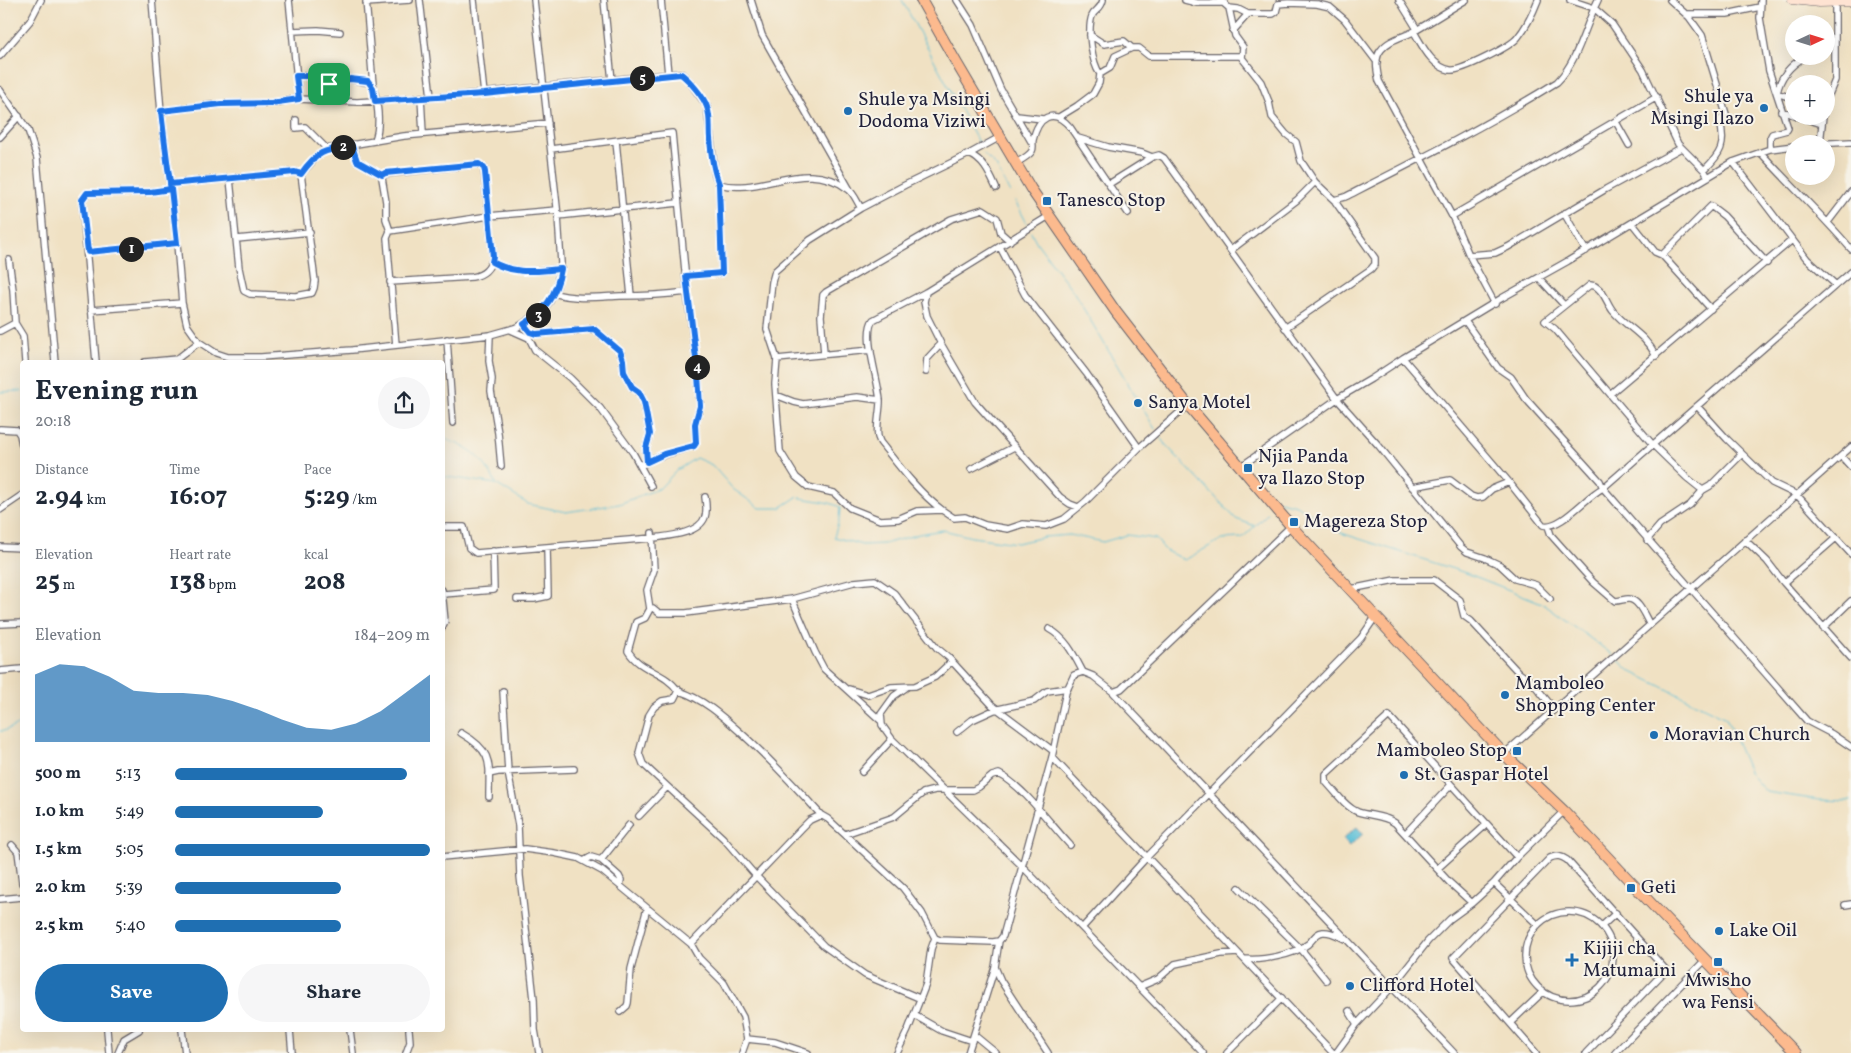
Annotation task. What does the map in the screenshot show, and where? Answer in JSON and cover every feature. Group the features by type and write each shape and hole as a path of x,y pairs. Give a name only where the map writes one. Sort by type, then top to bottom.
{"highway":[{"path":"921,0 1000,137 1049,216 1116,312 1188,405 1291,526 1504,754 1564,810 1705,960 1796,1053"}],"street":[{"path":"0,56 30,20 42,0"},
{"path":"152,0 161,111 177,243 182,303 187,325 199,342 216,353 228,357 289,359 490,335 511,330 524,324 542,311 554,293 561,269 561,248 534,0"},
{"path":"289,0 299,99"},
{"path":"375,140 378,129 366,1 410,0"},
{"path":"420,0 431,97"},
{"path":"474,0 484,94"},
{"path":"604,0 612,81"},
{"path":"661,0 668,74"},
{"path":"751,0 762,36 861,208"},
{"path":"958,0 973,25 1001,90 1032,142 1033,148 1031,153 1016,163"},
{"path":"1032,142 1038,125 1044,119 1050,116 1059,116 1077,106 1093,94 1099,83 1100,74 1096,68 1090,35 1092,17 1094,12 1100,8 1103,0"},
{"path":"1185,0 1196,4 1226,4 1248,14 1273,14 1276,12 1277,5 1288,3 1324,4 1344,20 1376,62 1379,80 1452,216 1469,255 1495,304"},
{"path":"1400,0 1429,57 1440,66 1450,70 1458,70 1517,40 1526,28 1538,0"},
{"path":"1376,62 1380,50 1466,0"},
{"path":"1570,0 1594,8 1612,24 1643,70 1657,97 1673,136 1681,148 1704,170 1708,177"},
{"path":"1334,200 1344,197 1466,136 1557,82 1563,76 1570,63 1598,0"},
{"path":"1670,0 1686,14 1702,35 1726,114 1720,121 1724,135 1718,156 1704,170"},
{"path":"1761,0 1763,41 1769,71 1788,128 1787,130 1772,134 1770,149"},
{"path":"1792,0 1819,3 1851,2"},
{"path":"1835,27 1837,2"},
{"path":"1226,4 1233,31 1242,47 1241,56 1243,61 1261,82 1269,102 1272,117 1286,134 1296,142 1301,161 1315,182 1334,200 1375,258 1376,264 1371,269 1285,328"},
{"path":"1686,14 1727,14 1760,7"},
{"path":"1233,31 1248,14"},
{"path":"292,31 318,30 340,32"},
{"path":"1090,35 1101,43 1111,44 1121,41 1132,48"},
{"path":"1100,74 1109,70 1116,55 1132,48 1139,48 1149,56 1241,56"},
{"path":"1777,93 1785,74 1792,65"},
{"path":"161,111 221,104 271,103 299,99 357,102 484,94 681,74 686,77 707,106 714,166 719,184 722,273 686,276"},
{"path":"296,76 317,76 332,84 350,79 368,81 373,88"},
{"path":"0,90 28,130 37,158 55,360"},
{"path":"1777,93 1785,96"},
{"path":"421,97 423,134"},
{"path":"1452,216 1552,156 1616,122 1657,97"},
{"path":"1781,111 1785,112"},
{"path":"0,138 19,116"},
{"path":"1017,116 1044,119"},
{"path":"1059,116 1064,119 1078,138 1128,214"},
{"path":"296,120 296,128 305,127 327,149"},
{"path":"1616,122 1629,145"},
{"path":"301,174 316,157 327,149 423,134 548,123"},
{"path":"551,149 672,134 700,406 695,424 696,443 694,446 664,454 640,466"},
{"path":"942,510 917,512 898,519 880,520 850,508 834,494 803,484 796,477 780,451 775,380 777,359 767,329 772,282 775,271 810,240 861,208 1000,137"},
{"path":"1078,138 1152,157"},
{"path":"616,141 631,296"},
{"path":"1835,142 1851,142"},
{"path":"352,146 357,161 382,175"},
{"path":"1240,467 1337,399 1403,358 1733,162 1770,149 1785,147"},
{"path":"1469,255 1495,252 1508,247 1564,213 1681,148"},
{"path":"1761,153 1802,198 1828,222 1851,249"},
{"path":"969,154 980,160 996,188"},
{"path":"1109,184 1152,157 1159,155 1164,158 1337,399 1467,552 1500,564 1515,579 1536,585 1550,599"},
{"path":"1733,162 1792,240 1813,264 1836,285"},
{"path":"382,175 385,173 479,164 484,168 485,172 493,257 488,270 479,276 390,282"},
{"path":"96,360 88,252 82,200 87,193 150,192 170,187 295,172 301,174"},
{"path":"230,180 237,239 238,268 244,291 247,294 307,295 312,293 315,281 301,174"},
{"path":"382,175 386,202 386,220 390,231 387,238 396,345"},
{"path":"719,184 732,187 788,178 824,177 850,190"},
{"path":"1231,250 1297,200 1315,182"},
{"path":"1828,222 1851,192"},
{"path":"390,231 489,216 623,209 678,202"},
{"path":"1662,255 1682,233 1708,212 1712,206 1724,216 1766,263"},
{"path":"824,354 821,316 823,295 826,292 951,219 983,209 997,218 1001,233 1010,241"},
{"path":"1564,213 1586,251"},
{"path":"1049,216 926,292 873,320 869,326 871,350 880,400 877,430 880,442 930,502 954,518 964,517 1008,529 1023,524 1049,526 1064,519 1078,507 1139,448 1188,405"},
{"path":"1632,223 1655,252 1662,255 1711,309"},
{"path":"237,239 310,232"},
{"path":"1610,394 1792,240"},
{"path":"88,252 177,243"},
{"path":"1000,248 1026,296 1086,373 1139,448"},
{"path":"9,260 16,323 23,336 25,360"},
{"path":"492,262 509,270 528,272 561,269"},
{"path":"1548,526 1558,522 1603,488 1851,272"},
{"path":"1539,278 1564,305"},
{"path":"1656,356 1649,343 1615,313 1603,293 1595,286 1590,286 1545,321 1555,329 1653,444 1686,477 1704,490"},
{"path":"554,293 573,298 657,296 687,292"},
{"path":"926,292 924,298 925,308 941,344 974,402 1060,497 1078,507"},
{"path":"91,310 182,303"},
{"path":"1466,321 1498,368 1511,377 1526,398 1600,481 1603,488 1647,540 1807,721 1832,734 1851,747"},
{"path":"0,331 16,323"},
{"path":"524,324 530,332 536,334 594,329 620,351 624,372 632,387 639,392 649,419 650,436 646,448 647,462"},
{"path":"511,330 529,338 535,350 570,378 595,402 633,453 651,486"},
{"path":"490,335 492,379 490,391 498,433 501,466"},
{"path":"447,339 453,423"},
{"path":"166,360 177,359 199,342"},
{"path":"926,372 927,358 941,344"},
{"path":"777,359 871,350"},
{"path":"1403,358 1509,482 1540,522 1548,526 1553,538 1598,586 1616,601 1633,600 1650,625"},
{"path":"776,395 803,404 857,397 880,400"},
{"path":"1697,406 1772,483 1797,495 1851,554"},
{"path":"0,429 17,430 20,437"},
{"path":"971,469 1014,447"},
{"path":"1504,754 1619,650 1650,625 1851,447"},
{"path":"1647,540 1660,525 1690,505 1742,454"},
{"path":"1841,456 1851,466"},
{"path":"1412,487 1450,480 1471,496 1477,498 1483,497 1492,489 1509,482"},
{"path":"0,510 20,496"},
{"path":"445,527 464,527 469,548 476,553 652,535 681,534 702,523 706,516 705,497"},
{"path":"1112,692 1121,689 1291,526"},
{"path":"652,535 654,570 647,590 650,610 645,618 636,622 628,648 629,653 638,662 673,683 678,691 674,699 662,701 654,707 647,721 639,753 643,764 723,838 756,876 824,946 865,975 919,998"},
{"path":"1784,583 1836,538"},
{"path":"1745,540 1767,561 1784,583 1851,658"},
{"path":"0,547 20,548"},
{"path":"517,599 534,599 548,596 547,547"},
{"path":"445,594 494,590 493,551"},
{"path":"650,610 653,608 659,613 686,613 792,599 854,582 875,580 894,593 937,648 992,705 1052,754 1147,857 1334,1053 1357,1024 1391,988 1428,941 1450,919 1472,903 1494,883 1564,810"},
{"path":"1351,589 1395,580 1434,580 1460,600 1464,616 1471,621 1519,673 1532,682 1554,709"},
{"path":"792,599 824,668 880,720 892,739 1022,866 1203,1053"},
{"path":"1823,628 1851,601"},
{"path":"1082,928 1147,857 1361,638 1376,616"},
{"path":"0,624 20,623"},
{"path":"1049,630 1056,633 1064,641 1083,672 1093,676 1112,692 1391,988 1422,1017 1454,1053"},
{"path":"638,662 642,662 676,684 679,691 705,703 781,771 821,815 845,834 902,888 922,913 935,938 940,940 1000,941"},
{"path":"847,689 868,695 891,687 908,687 920,684 935,677 952,662"},
{"path":"0,671 20,669"},
{"path":"968,1053 995,967 1000,941 1022,866 1068,688 1074,675 1083,672"},
{"path":"880,720 881,714 894,696 908,687"},
{"path":"957,732 972,720 997,709 1034,701 1047,691 1068,688"},
{"path":"503,691 508,772 518,825 521,884 534,999 535,1030 539,1053"},
{"path":"1472,903 1453,887 1406,833 1392,821 1353,810 1326,782 1326,774 1389,716 1517,857"},
{"path":"462,732 474,740 486,753 489,762 489,797"},
{"path":"862,772 892,739"},
{"path":"489,774 498,772 574,770"},
{"path":"845,834 897,816 920,794 945,790 975,789 992,776 999,774 1037,808 1070,845"},
{"path":"1406,833 1451,785"},
{"path":"639,816 667,787"},
{"path":"691,944 808,822 821,815"},
{"path":"1437,869 1487,824"},
{"path":"601,860 629,825"},
{"path":"12,845 18,852 20,868"},
{"path":"445,857 519,850 554,853 584,861 602,871 691,944 699,958 728,988 743,1017 747,1039 742,1053"},
{"path":"1536,1053 1453,958 1550,858 1561,856 1567,860 1616,913 1666,970 1586,1053"},
{"path":"584,861 592,857 601,860 619,876 620,885"},
{"path":"1494,883 1538,925"},
{"path":"1239,888 1301,949 1326,980"},
{"path":"0,900 20,897"},
{"path":"620,1012 628,1003 631,968 647,908"},
{"path":"1575,912 1589,917 1602,926 1612,947 1613,959 1611,971 1602,986 1588,997 1577,1000 1565,1001 1553,998 1543,992 1532,981 1526,967 1525,952 1529,938 1538,925 1555,914 1575,912"},
{"path":"1602,926 1616,913"},
{"path":"1244,959 1281,956 1301,949 1316,934 1322,932 1330,932 1348,941"},
{"path":"897,1053 926,984 931,949 935,938"},
{"path":"1139,987 1156,981 1175,964 1221,954 1238,953"},
{"path":"1615,1053 1705,960"},
{"path":"995,967 1001,981 1048,1053"},
{"path":"1510,1023 1543,992"},
{"path":"1227,1053 1282,998"},
{"path":"1349,1011 1357,1024"},
{"path":"914,1016 942,1031 973,1038 996,1053"},
{"path":"108,1032 109,1053"},
{"path":"118,1053 124,1039 136,1032"},
{"path":"182,1032 185,1053"},
{"path":"290,1032 292,1053"},
{"path":"350,1032 353,1053"},
{"path":"406,1053 410,1042 409,1032"},
{"path":"747,1039 775,1042 808,1053"}],"water":[{"path":"1357,827 1363,834 1349,846 1343,839"}],"waterway":[{"path":"902,0 979,144"},
{"path":"983,153 996,166 1010,193"},
{"path":"1015,201 1028,225"},
{"path":"1031,232 1073,291 1155,429"},
{"path":"0,392 20,391"},
{"path":"1159,436 1236,519 1255,526 1268,513"},
{"path":"445,439 475,454 485,465 496,483"},
{"path":"445,476 496,484 528,504 566,512 619,504 660,488 677,470 696,458 712,465 733,489 760,508 780,508 797,497 840,507 839,520 834,537 862,545 884,544 919,534 943,530 972,537 1017,543 1044,537 1070,535 1103,542 1127,535 1156,539 1166,551 1185,560 1222,539 1242,538 1255,526"},
{"path":"1278,503 1280,501 1296,505 1344,534 1469,574 1542,603 1613,655"},
{"path":"1616,658 1630,671 1726,718 1750,774 1766,792 1819,800 1851,801"},
{"path":"0,731 20,724"}],"place":[{"name":"Shule ya Msingi Ilazo","path":"1764,108"},
{"name":"Shule ya Msingi Dodoma Viziwi","path":"848,111"},
{"name":"Tanesco Stop","path":"1047,201"},
{"name":"Sanya Motel","path":"1138,403"},
{"name":"Njia Panda ya Ilazo Stop","path":"1248,468"},
{"name":"Magereza Stop","path":"1294,522"},
{"name":"Mamboleo Shopping Center","path":"1505,695"},
{"name":"Moravian Church","path":"1654,735"},
{"name":"Mamboleo Stop","path":"1517,751"},
{"name":"St. Gaspar Hotel","path":"1404,775"},
{"name":"Geti","path":"1631,888"},
{"name":"Lake Oil","path":"1719,931"},
{"name":"Kijiji cha Matumaini","path":"1572,960"},
{"name":"Mwisho wa Fensi","path":"1718,962"},
{"name":"Clifford Hotel","path":"1350,986"}],"route":[{"path":"329,84 317,76 296,76 299,99 286,102 221,104 161,111 170,184 171,189 177,243 88,252 82,200 83,196 87,193 150,192 171,189 170,184 230,180 295,172 301,174 316,157 327,149 352,146 357,161 364,163 382,175 385,173 479,164 482,165 485,172 492,262 509,270 528,272 561,269 557,286 550,300 542,311 524,324 528,330 536,334 594,329 620,351 624,372 632,387 639,392 649,419 650,438 646,448 647,462 664,454 694,446 697,439 695,424 700,406 686,276 722,273 719,184 715,175 709,114 704,100 686,77 681,74 668,74 640,79 484,94 375,101 373,88 368,81 350,79 329,84"}]}
